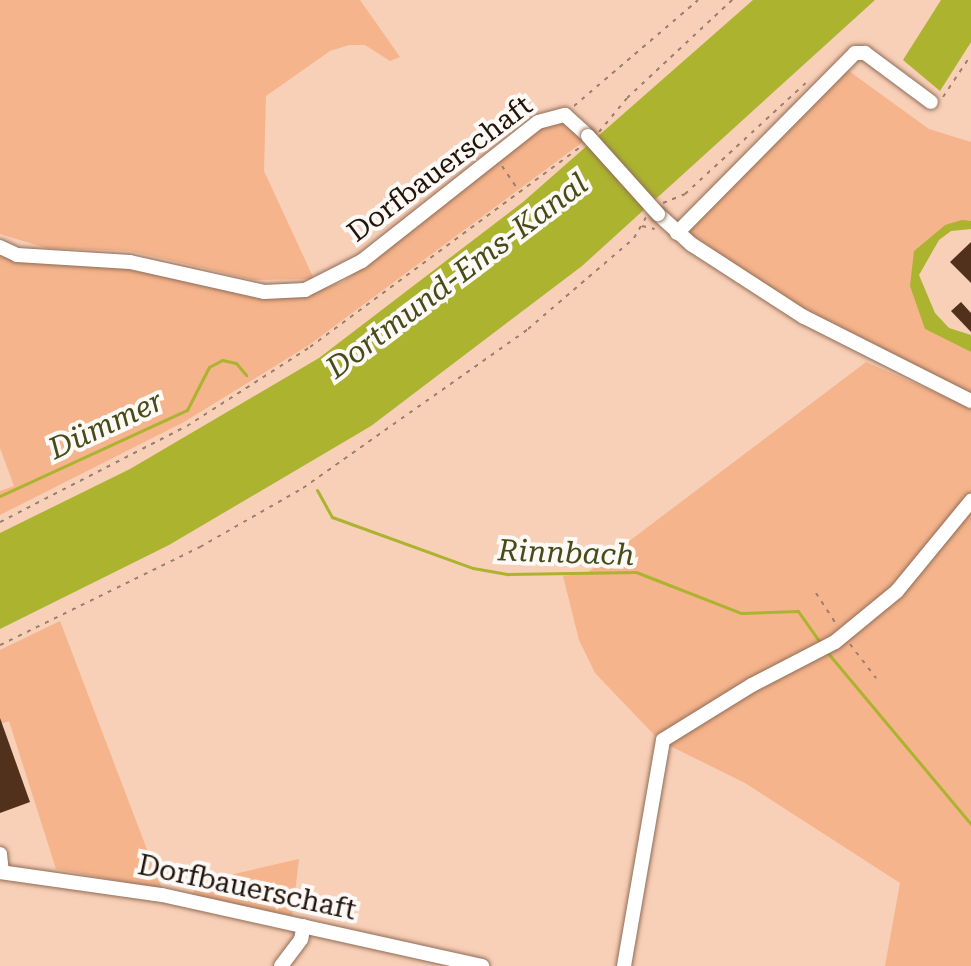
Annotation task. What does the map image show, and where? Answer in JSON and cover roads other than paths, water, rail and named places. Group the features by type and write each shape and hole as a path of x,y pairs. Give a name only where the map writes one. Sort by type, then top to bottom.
{"street":[{"path":"677,233 855,53 865,53 931,102"},
{"name":"Dorfbauerschaft","path":"0,247 17,255 130,262 264,292 305,290 362,261 538,122 565,115 677,233 804,317 971,401"},
{"path":"624,966 663,740 752,685 816,656 835,642 897,591 971,501"},
{"path":"0,854 1,872"},
{"name":"Dorfbauerschaft","path":"1,872 83,880 482,966"},
{"path":"281,966 301,939 304,926"}],"water":[{"name":"Dortmund-Ems-Kanal","path":"753,0 875,0 582,266 371,426 169,545 0,629 0,533 130,469 319,358 523,202"},
{"path":"941,0 971,0 971,42 940,91 903,60"},
{"path":"971,221 971,229 951,231 939,240 919,275 935,313 949,328 971,335 971,352 925,329 910,286 914,251 945,225"}],"waterway":[{"name":"Dümmer","path":"0,496 187,410 209,367 222,360 236,363 246,375"},
{"name":"Rinnbach","path":"317,490 332,517 473,568 508,574 636,572 741,613 798,611 820,642"},
{"name":"Rinnbach","path":"827,652 971,824"}]}
